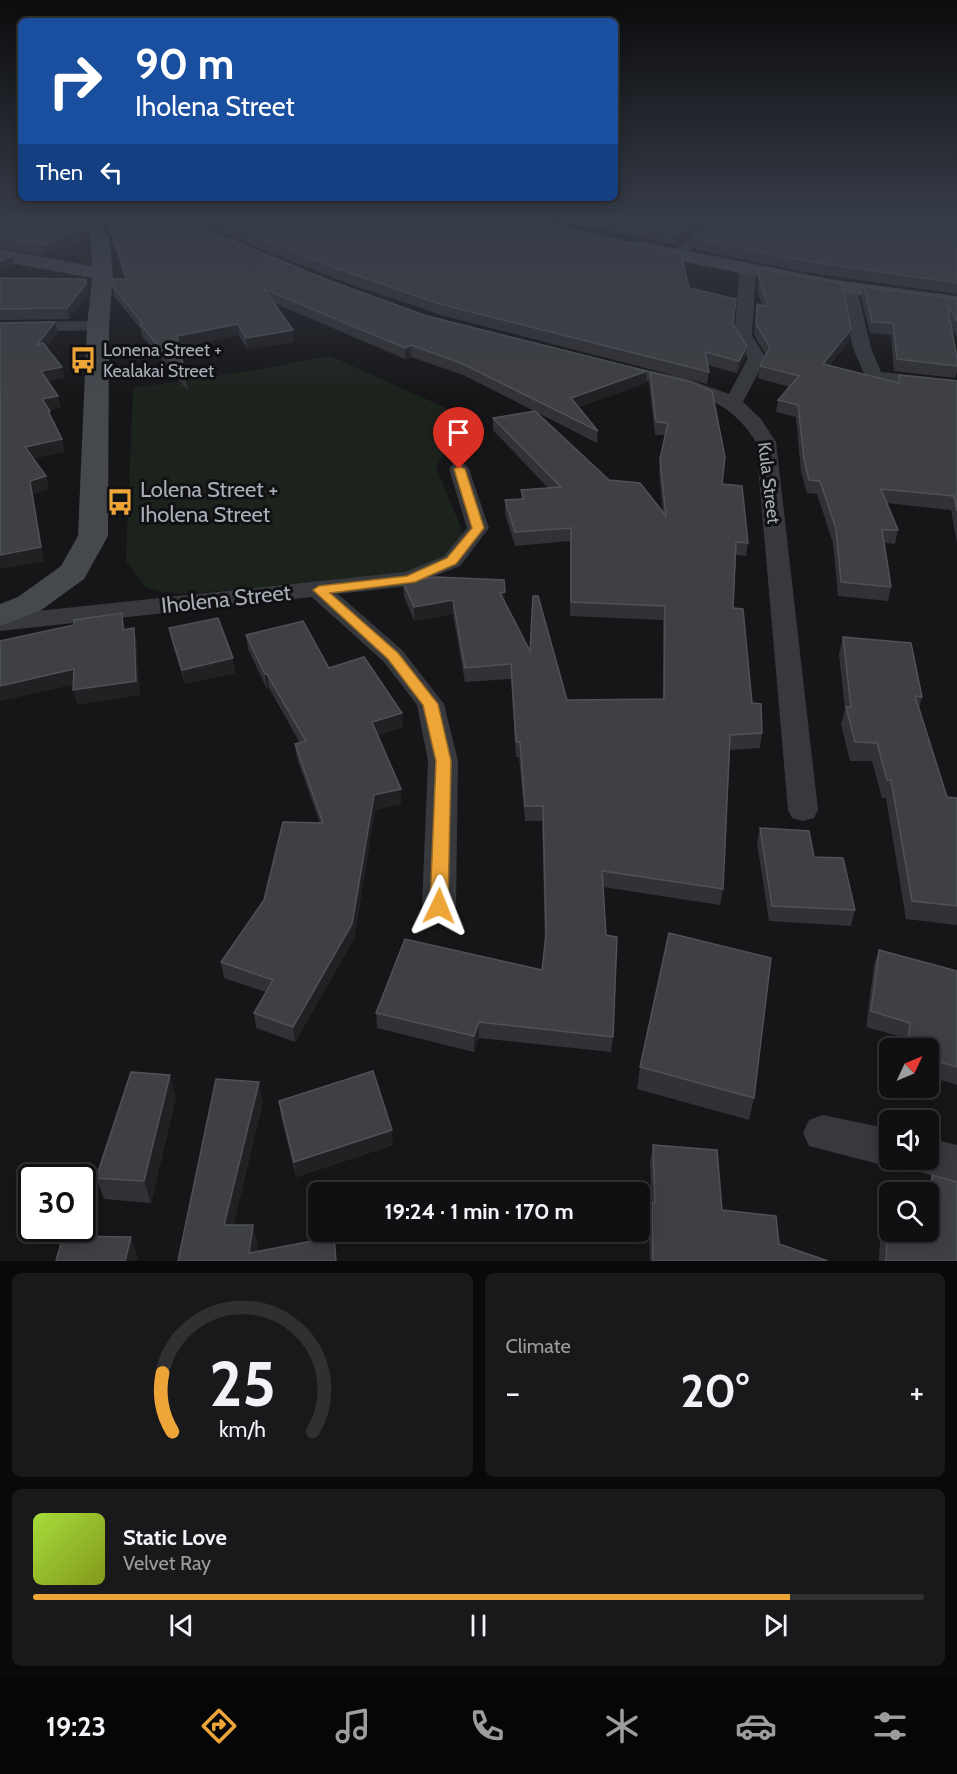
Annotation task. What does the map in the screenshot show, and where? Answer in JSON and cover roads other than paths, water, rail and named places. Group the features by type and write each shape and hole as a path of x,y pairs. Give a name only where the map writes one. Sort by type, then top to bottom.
{"street":[{"path":"0,616 29,604 73,572 93,536 98,326 103,278"},
{"path":"733,403 757,358 743,336 747,278"},
{"path":"790,278 849,289 957,302"},
{"path":"849,289 862,348 874,377 957,386"},
{"path":"0,327 98,326"},
{"name":"Kula Street","path":"590,362 646,377 686,384 733,403 750,415 761,430 766,442 803,810"},
{"name":"Iholena Street","path":"0,623 410,579 452,561 478,528 459,469"},
{"path":"319,590 393,656 430,704 443,761 439,906"},
{"path":"824,1133 879,1146"},
{"path":"939,1160 957,1164"}],"place":[{"name":"Lonena Street + Kealakai Street","path":"83,360"},
{"name":"Lolena Street + Iholena Street","path":"120,502"}]}
